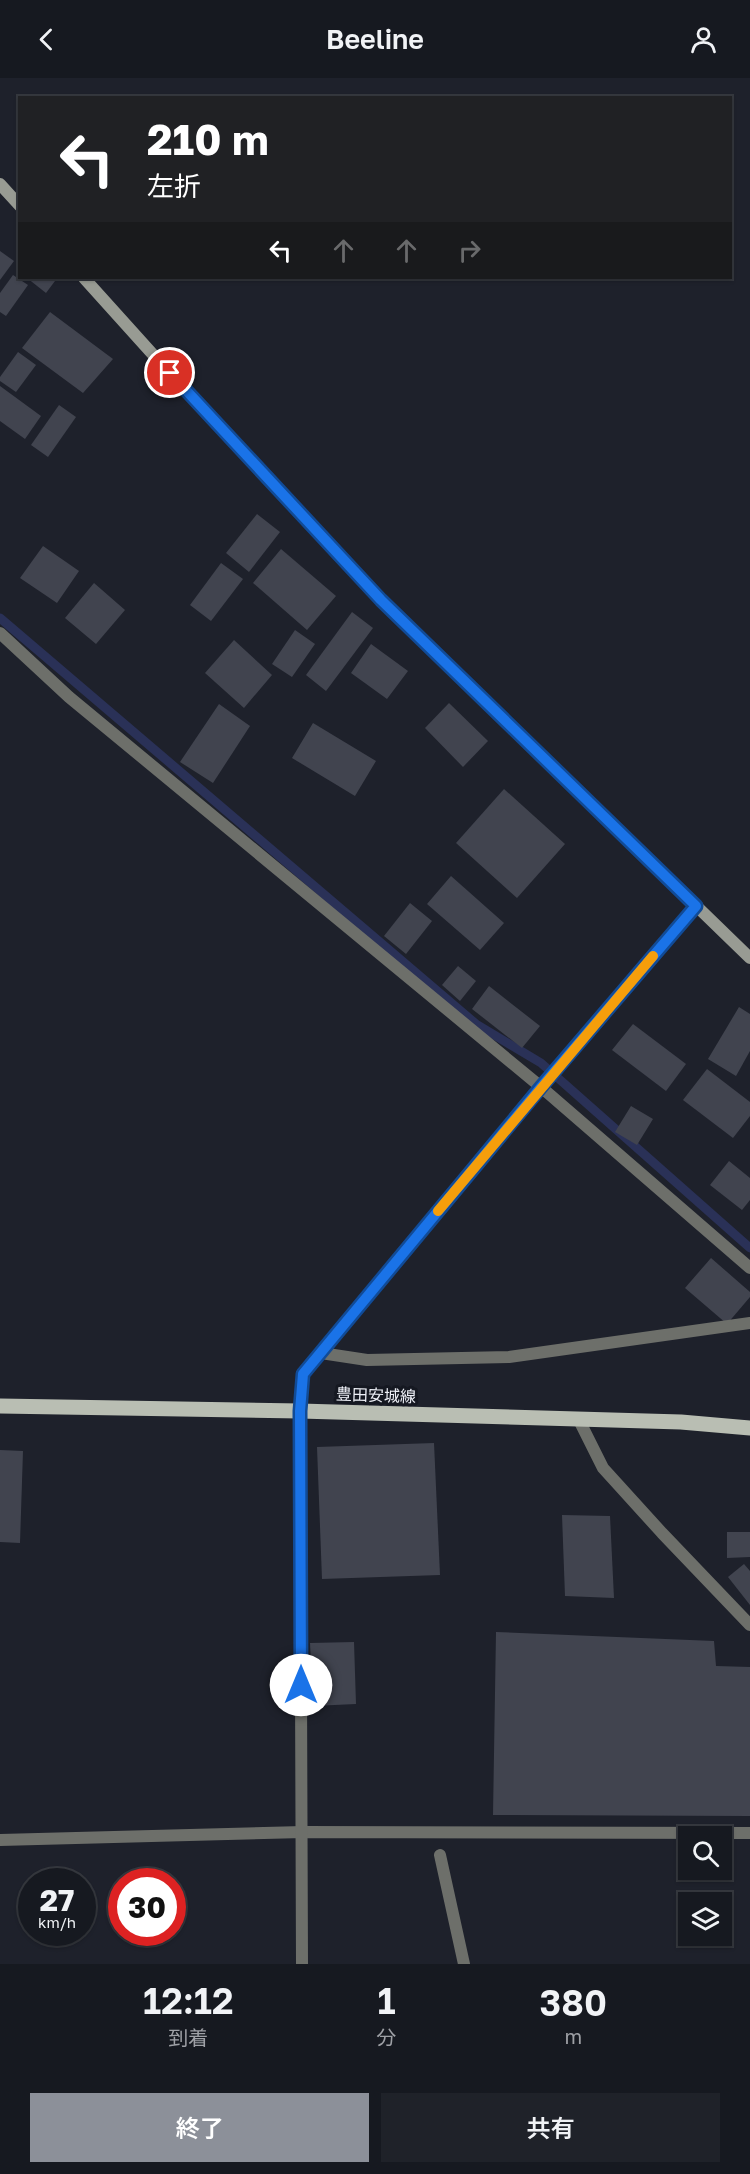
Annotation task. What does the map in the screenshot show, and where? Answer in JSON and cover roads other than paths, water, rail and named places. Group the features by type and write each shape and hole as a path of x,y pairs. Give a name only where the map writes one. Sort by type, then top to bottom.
{"main road":[{"name":"豊田安城線","path":"0,1406 300,1411 681,1422 750,1428"}],"street":[{"path":"0,184 18,204"},
{"path":"85,279 381,600 750,958"},
{"path":"0,633 69,697 541,1087 750,1268"},
{"path":"302,1964 300,1411 303,1374 541,1087 696,906"},
{"path":"321,1353 367,1360 509,1357 750,1323"},
{"path":"579,1420 603,1468 750,1625"},
{"path":"0,1840 303,1832 750,1833"},
{"path":"440,1855 464,1964"}],"waterway":[{"path":"0,618 476,1024 541,1063 750,1248"}]}
